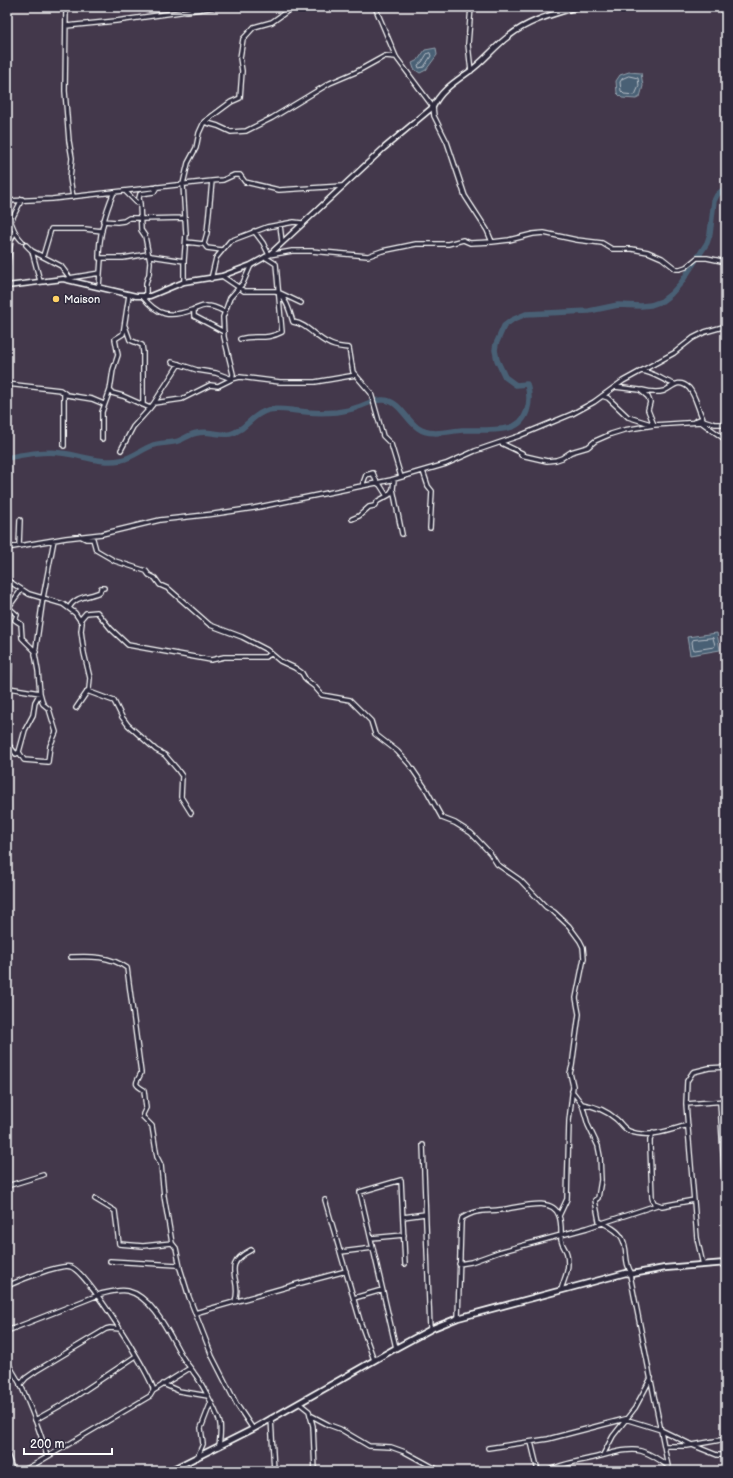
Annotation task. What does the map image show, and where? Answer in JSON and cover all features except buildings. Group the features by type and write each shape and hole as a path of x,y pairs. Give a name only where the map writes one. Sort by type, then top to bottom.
{"main road":[{"path":"169,1471 253,1429 430,1329 458,1318 626,1273 632,1274 665,1268 726,1263"}],"street":[{"path":"66,7 64,92 72,158 70,178 73,197"},
{"path":"66,26 116,21 216,7"},
{"path":"184,282 186,242 183,184 188,163 196,148 199,133 204,122 231,102 240,98 242,71 240,58 242,41 245,36 254,27 272,22 293,7"},
{"path":"371,7 386,32 396,57 433,107 434,116 447,142 465,196 483,224 492,242"},
{"path":"375,7 377,15"},
{"path":"471,7 468,44 471,70"},
{"path":"267,256 384,148 433,107 437,99 454,81 471,70 508,36 520,28 550,15 577,7"},
{"path":"204,122 231,132 246,131 272,118 330,83 356,72 385,56 396,57"},
{"path":"7,201 52,199 156,188 223,180 234,174 240,175 245,182 272,190 342,186"},
{"path":"204,244 207,233 212,181"},
{"path":"156,188 154,192 140,194 139,198 141,230 145,236 150,268 144,296 151,307 160,313 183,313 208,306 225,312"},
{"path":"125,191 140,204"},
{"path":"99,287 101,259 99,258 99,244 103,221 114,192"},
{"path":"11,221 22,200"},
{"path":"7,214 11,221 14,233 22,242"},
{"path":"103,221 117,222 124,221 129,218 185,218"},
{"path":"212,279 216,258 230,241 254,231 294,222 302,223"},
{"path":"280,225 282,242"},
{"path":"42,256 51,229 86,229 102,231"},
{"path":"240,339 248,336 262,338 271,337 282,332 276,264 267,256 263,244 254,231"},
{"path":"7,234 14,233"},
{"path":"7,267 8,253 14,233"},
{"path":"64,279 129,295 144,296 157,294 184,282 212,279 222,276 267,256 292,251 311,251 368,256 382,251 416,244 448,244 463,240 470,243 492,242 544,233 577,240 602,243 612,249 632,249 648,252 662,258 676,269 686,267 697,258 707,258 726,262"},
{"path":"186,242 204,244 207,248 222,250"},
{"path":"26,245 32,251 61,266 70,278"},
{"path":"32,251 40,281"},
{"path":"99,258 123,258 148,254 151,256 184,262"},
{"path":"232,379 233,374 224,332 223,317 230,298 243,283 251,264"},
{"path":"7,286 100,273"},
{"path":"222,276 239,288 252,292 276,291 302,303"},
{"path":"279,293 284,300 293,322 301,324 327,343 338,347 349,348 353,372 371,393 383,436 391,444 401,478"},
{"path":"102,439 102,412 110,390 113,370 118,355 115,339 123,334 129,295"},
{"path":"194,309 194,316 224,332"},
{"path":"124,325 130,340 142,346 143,405"},
{"path":"7,548 80,536 102,534 160,520 235,511 401,478 446,464 487,446 519,436 572,414 640,371 674,354 693,338 705,332 726,326"},
{"path":"172,362 197,370 216,373 232,379"},
{"path":"121,450 133,427 154,403 179,364"},
{"path":"640,371 660,376 665,381 674,384 681,384 689,388 706,422"},
{"path":"154,403 182,399 210,385 218,386 240,377 280,382 315,382 356,375"},
{"path":"7,384 60,390 64,394 92,399 104,404"},
{"path":"615,387 648,392 663,391 674,384"},
{"path":"110,390 112,393 123,396 150,408"},
{"path":"640,390 648,397 650,402 648,410 654,425"},
{"path":"64,394 64,446"},
{"path":"602,396 608,398 628,417 654,425"},
{"path":"694,422 700,419 706,422 726,440"},
{"path":"500,443 522,453 521,455 540,458 547,461 562,458 571,452 588,447 595,441 624,430 654,425 694,422 726,424"},
{"path":"423,471 428,486 432,491 430,528"},
{"path":"362,486 366,475 373,473 377,483 387,496"},
{"path":"394,480 393,490 402,534"},
{"path":"352,519 359,516 369,507 374,506 378,501 387,496 393,490"},
{"path":"19,546 20,520"},
{"path":"80,536 86,539 93,539 96,550 115,561 146,571 149,575 155,578 160,585 169,589 210,625 242,637 267,650 280,661 296,668 322,695 350,700 372,722 375,734 397,751 409,764 426,789 441,817 471,834 490,853 497,864 520,880 546,907 570,926 583,947 584,958 576,998 579,1014 570,1073 572,1091 569,1121 567,1199 559,1216"},
{"path":"40,693 35,702 33,715 25,730 19,752 24,760 48,762 50,746 56,732 51,720 49,709 43,704 40,693 36,652 43,598 54,540"},
{"path":"7,580 29,594 63,604 69,608 82,623 81,631 90,678 89,689 76,708"},
{"path":"69,608 75,601 86,596 96,594 100,592 101,588 104,588"},
{"path":"21,590 11,604 7,606 17,615 15,620 21,624 22,638 36,652"},
{"path":"80,620 86,613 97,612 110,629 128,645 211,660 224,657 265,657 272,654"},
{"path":"7,659 10,659 8,688 40,693"},
{"path":"87,691 114,701 128,725 156,750 165,755 177,769 182,776 181,797 191,813"},
{"path":"7,742 16,754 19,752"},
{"path":"71,957 92,956 119,962 127,968 141,1073 137,1080 137,1084 139,1088 144,1090 146,1108 143,1117 152,1126 157,1157 161,1165 164,1196 172,1243 176,1248 189,1298 212,1356 237,1405 253,1429"},
{"path":"703,1265 697,1238 686,1104 687,1081 693,1072 709,1068 726,1067"},
{"path":"572,1091 582,1104 588,1125 598,1146 600,1156 600,1186 598,1198 595,1200 595,1203 599,1220 622,1237 625,1245 627,1268 632,1274 630,1275 669,1471"},
{"path":"686,1104 726,1101"},
{"path":"720,1102 726,1206"},
{"path":"582,1104 596,1106 615,1117 628,1131 640,1134 665,1132 688,1125"},
{"path":"653,1133 650,1140 650,1171 652,1198 654,1203 657,1205"},
{"path":"423,1145 430,1329"},
{"path":"7,1186 43,1175"},
{"path":"396,1348 360,1192 400,1180 405,1264"},
{"path":"95,1199 115,1211 119,1244 143,1246 172,1243"},
{"path":"324,1200 341,1252 361,1324 374,1360"},
{"path":"459,1264 471,1262 499,1252 604,1223 657,1205 662,1206 694,1200"},
{"path":"458,1318 459,1264 462,1236 461,1222 462,1218 476,1212 524,1207 531,1204 544,1204 552,1208 559,1216 563,1246 567,1253 568,1272 561,1290"},
{"path":"403,1218 425,1214"},
{"path":"371,1238 404,1235"},
{"path":"341,1252 373,1248"},
{"path":"235,1301 237,1295 233,1272 234,1264 238,1258 251,1250"},
{"path":"110,1261 177,1265 180,1268"},
{"path":"7,1286 58,1268 70,1266 82,1276 112,1316 152,1383 153,1391"},
{"path":"195,1313 346,1271"},
{"path":"354,1298 382,1290"},
{"path":"7,1331 97,1296 114,1291 129,1291 146,1301 164,1325 183,1358 208,1396 219,1417 222,1427 219,1446"},
{"path":"110,1328 113,1320 112,1316"},
{"path":"20,1385 26,1378 58,1357 106,1329 120,1329"},
{"path":"35,1420 67,1402 136,1356"},
{"path":"7,1358 35,1420 45,1445 47,1457"},
{"path":"19,1471 29,1470 47,1457 150,1396 153,1391 163,1384 190,1368"},
{"path":"603,1455 613,1436 635,1408 651,1377"},
{"path":"163,1384 179,1391 208,1396"},
{"path":"197,1458 203,1444 200,1428 211,1402"},
{"path":"299,1403 309,1411 313,1426 315,1471"},
{"path":"310,1415 340,1429 369,1446 391,1447 405,1452 440,1471"},
{"path":"271,1418 274,1471"},
{"path":"488,1448 531,1442 595,1428 625,1419 661,1430 692,1445 721,1456 726,1455"},
{"path":"664,1446 674,1447 692,1445 726,1439"},
{"path":"531,1442 538,1471"},
{"path":"548,1471 557,1466 603,1455 640,1450 668,1466"},
{"path":"7,1454 13,1471"}],"water":[{"path":"436,48 437,55 426,70 420,73 414,69 412,63 418,60 425,50"},
{"path":"629,72 641,73 643,86 640,97 636,99 622,98 617,93 616,81 620,75"},
{"path":"717,633 720,650 690,655 687,637"}],"waterway":[{"path":"7,458 34,453 55,452 106,461 121,460 129,458 154,445 178,441 189,435 201,432 230,434 240,430 257,415 268,410 279,409 318,413 337,412 353,409 377,400 390,401 399,407 414,425 423,431 428,432 440,433 462,430 497,430 515,426 524,417 527,411 529,398 527,384 516,385 505,377 497,360 495,350 496,344 504,326 512,320 526,314 589,311 618,305 651,305 662,301 681,283 707,243 710,234 714,201 717,195 726,187"}],"place":[{"name":"Maison","path":"56,299"}]}
